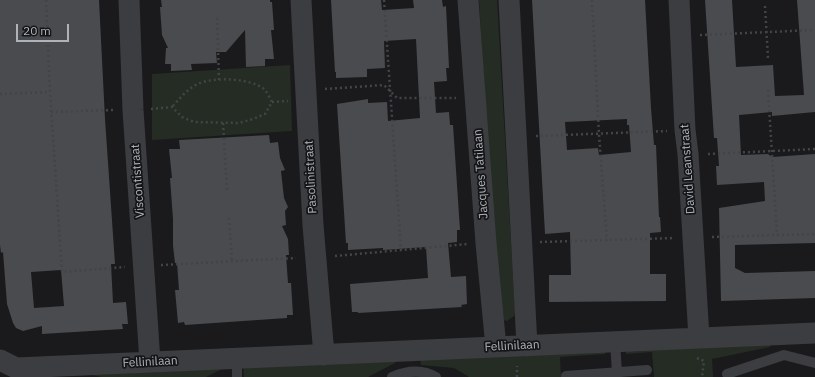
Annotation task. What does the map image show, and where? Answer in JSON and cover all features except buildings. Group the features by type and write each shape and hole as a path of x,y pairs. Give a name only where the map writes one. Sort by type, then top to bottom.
{"street":[{"name":"Viscontistraat","path":"129,0 133,110 150,362"},
{"name":"Pasolinistraat","path":"301,0 316,257 324,354"},
{"name":"Jacques Tatilaan","path":"468,0 486,243 496,347"},
{"path":"509,0 527,346"},
{"name":"David Leanstraat","path":"678,0 699,338"},
{"name":"Fellinilaan","path":"0,360 16,368 64,372 150,362 237,368 324,354 410,361 496,347 615,341 699,338 784,345 815,333"}],"lane":[{"path":"615,341 617,373"},
{"name":"Fellinilaan","path":"726,374 784,345 815,362"},
{"name":"Fellinilaan","path":"392,377 404,372 410,361 436,377"},
{"path":"566,376 647,370"}],"path":[{"path":"384,0 401,250"},
{"path":"592,0 599,134 607,240"},
{"path":"765,6 768,58"},
{"path":"217,18 219,80"},
{"path":"681,36 815,30"},
{"path":"51,112 133,110 172,107 183,94 200,83 219,80 253,83 264,89 272,102 265,114 239,123 194,122 182,117 172,107"},
{"path":"768,90 773,151 777,235"},
{"path":"0,94 50,92"},
{"path":"223,123 227,190"},
{"path":"688,154 815,149"},
{"path":"229,218 232,261"},
{"path":"522,243 815,234"},
{"path":"316,257 486,243"},
{"path":"517,365 517,377"}],"shaded area":[{"path":"479,0 497,0 515,312 514,316 507,321 503,320 497,314"},
{"path":"290,65 292,131 152,140 152,74"},
{"path":"771,340 770,347 712,359 713,377 654,377 652,352 626,354 625,344"},
{"path":"605,345 605,354 560,357 561,377 469,377 454,368 421,365 420,355"},
{"path":"396,355 395,363 368,377 244,377 243,362"},
{"path":"222,369 206,377 102,377 92,375"}]}
